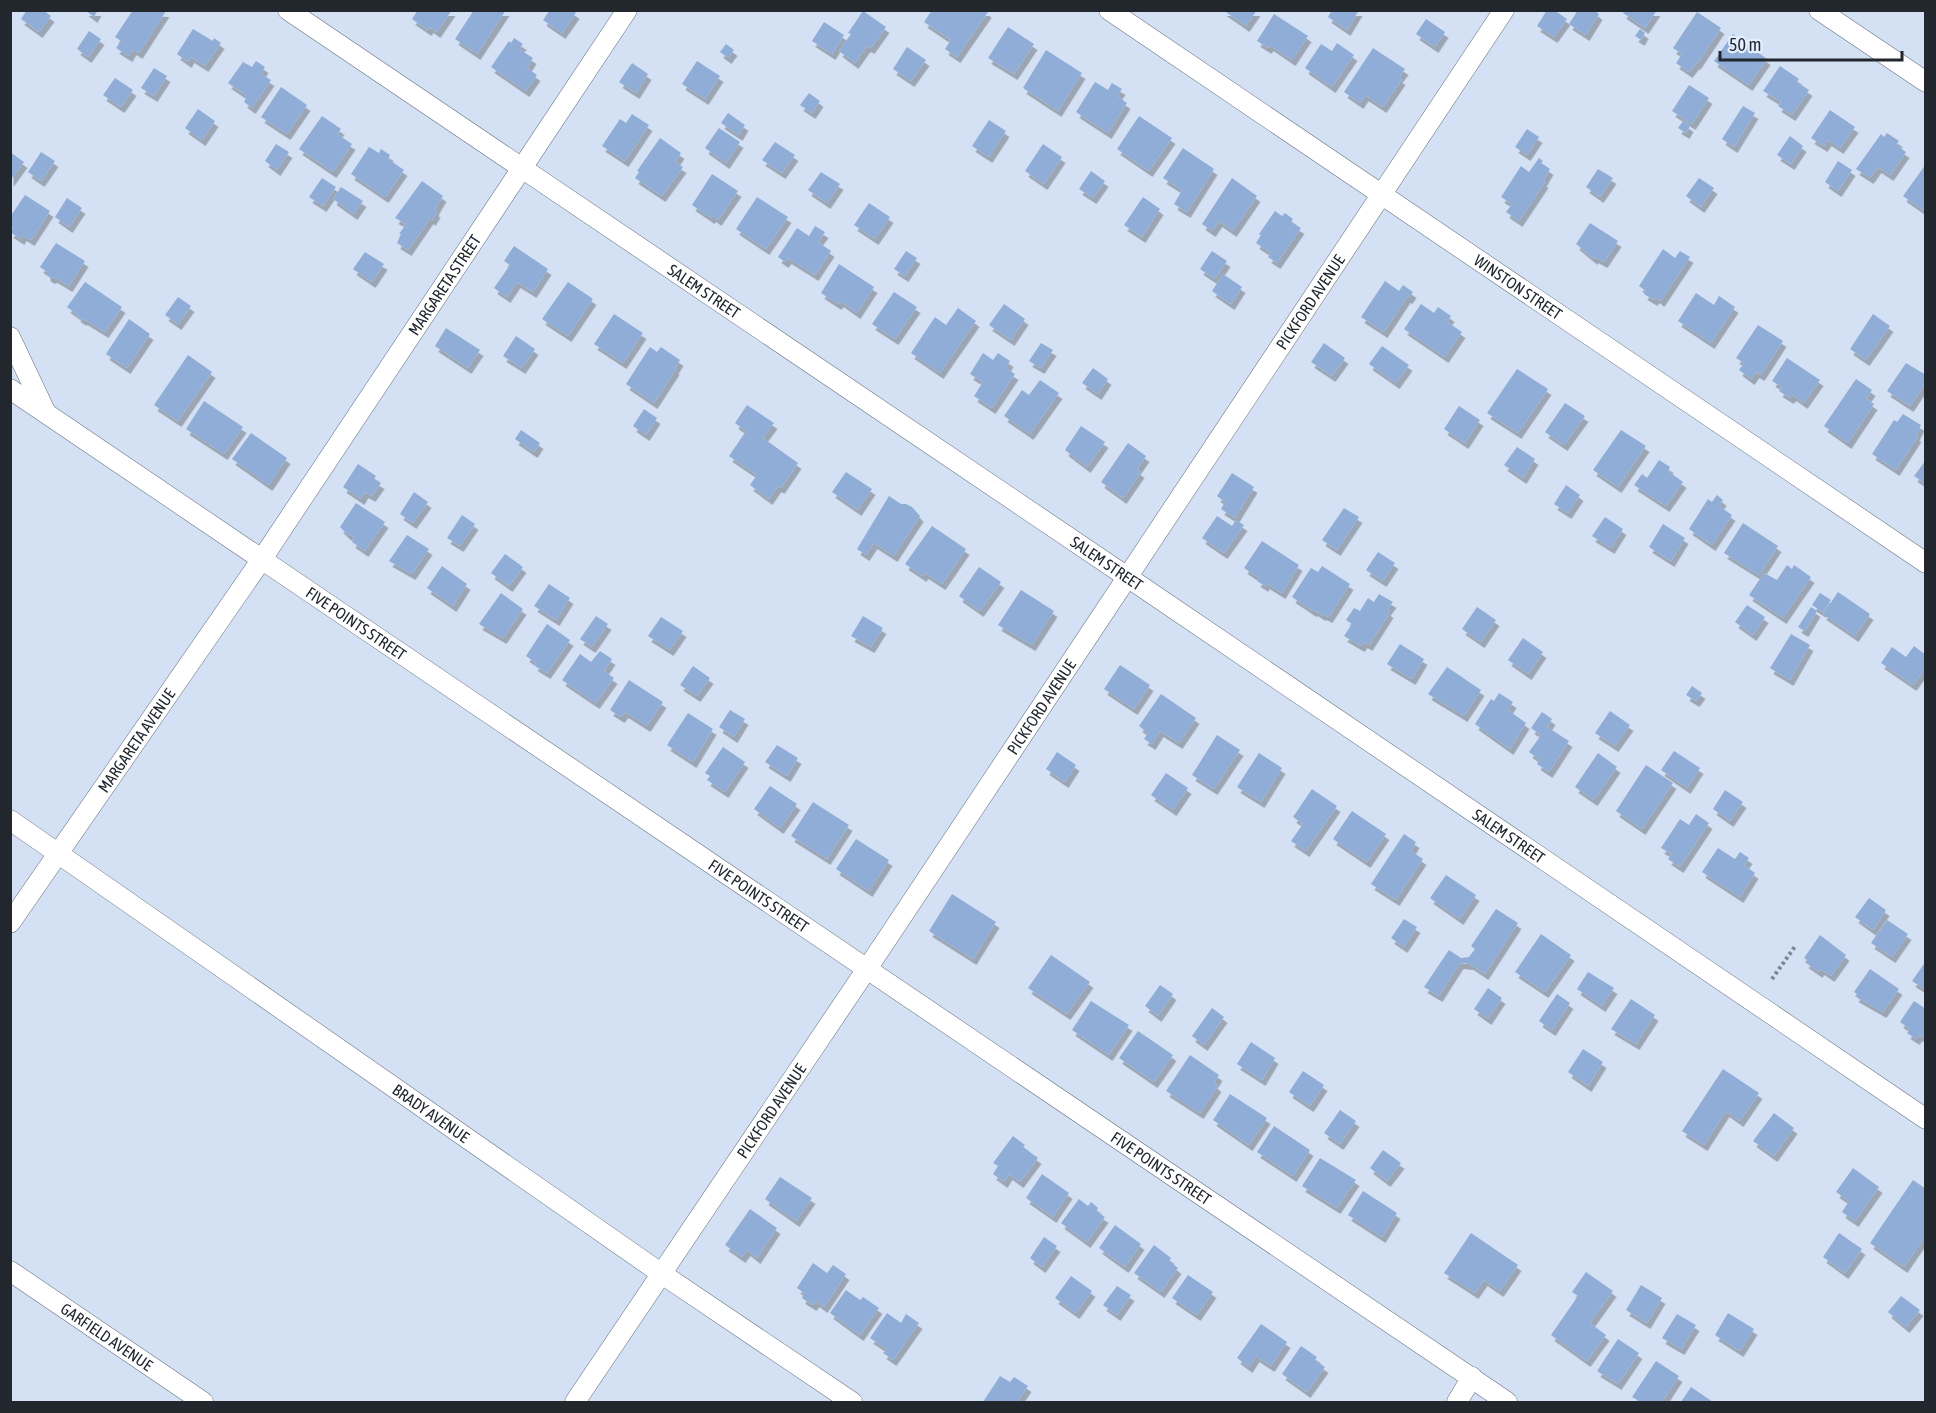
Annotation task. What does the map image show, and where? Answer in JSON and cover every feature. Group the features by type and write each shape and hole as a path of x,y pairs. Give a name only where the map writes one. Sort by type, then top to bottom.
{"street":[{"name":"SALEM STREET","path":"288,10 1926,1119"},
{"name":"MARGARETA STREET","path":"262,559 627,10"},
{"name":"WINSTON STREET","path":"1109,10 1926,563"},
{"name":"PICKFORD AVENUE","path":"575,1402 1128,578 1504,10"},
{"path":"1819,10 1926,82"},
{"path":"10,337 46,413"},
{"name":"FIVE POINTS STREET","path":"10,388 1507,1402"},
{"name":"MARGARETA AVENUE","path":"10,923 262,559"},
{"name":"BRADY AVENUE","path":"10,820 662,1274 852,1402"},
{"name":"GARFIELD AVENUE","path":"10,1271 203,1402"},
{"path":"1457,1402 1472,1377"}],"path":[{"path":"1772,979 1796,945"}],"building":[{"path":"27,10 43,10 51,16 39,32 21,19"},
{"path":"85,10 98,10 94,17"},
{"path":"133,10 166,11 139,53 133,49 129,56 116,48 121,41 115,37"},
{"path":"418,10 452,10 437,32 430,27 428,30 412,19"},
{"path":"474,10 506,10 477,54 455,39"},
{"path":"550,10 572,10 576,13 562,33 543,20"},
{"path":"932,10 986,10 988,12 957,57 945,49 951,40 924,22"},
{"path":"1223,10 1257,10 1246,26"},
{"path":"1332,10 1359,10 1347,30 1328,17"},
{"path":"1547,10 1554,10 1567,19 1554,37 1537,26"},
{"path":"1578,10 1594,10 1599,14 1586,35 1569,24"},
{"path":"1625,10 1657,10 1645,28 1623,13"},
{"path":"863,11 886,27 871,48 867,46 855,63 839,51"},
{"path":"1697,12 1721,28 1689,72 1676,63 1682,54 1673,48"},
{"path":"1274,14 1308,36 1292,60 1270,45 1268,48 1257,41"},
{"path":"1426,19 1445,32 1435,47 1416,34"},
{"path":"824,22 844,35 832,54 812,41"},
{"path":"1008,27 1034,44 1014,74 988,58"},
{"path":"193,29 221,43 205,66 191,57 188,62 177,54"},
{"path":"1640,29 1645,33 1641,40 1635,36"},
{"path":"89,31 101,39 88,57 77,49"},
{"path":"1733,34 1767,59 1749,85 1714,61"},
{"path":"514,38 523,44 519,49 533,58 527,68 537,75 526,91 491,67 509,41 511,43"},
{"path":"1337,43 1354,55 1332,87 1305,68 1321,44 1332,51"},
{"path":"726,44 734,50 728,58 720,52"},
{"path":"907,47 926,60 911,81 893,69"},
{"path":"1373,48 1405,69 1399,77 1402,79 1383,107 1365,95 1360,103 1344,92"},
{"path":"1046,50 1082,73 1058,111 1023,88"},
{"path":"256,61 265,67 261,74 271,80 252,108 244,102 247,96 228,83 243,62 252,67"},
{"path":"697,61 720,76 705,99 682,84"},
{"path":"632,63 648,74 636,93 619,82"},
{"path":"1780,66 1799,79 1797,82 1809,90 1792,115 1778,106 1781,102 1763,91"},
{"path":"154,68 167,76 154,96 141,88"},
{"path":"115,78 133,90 121,107 103,95"},
{"path":"1095,82 1108,90 1112,83 1122,89 1117,96 1127,103 1108,133 1076,112"},
{"path":"1689,85 1709,98 1692,124 1672,111"},
{"path":"281,87 307,105 287,134 261,117"},
{"path":"809,93 820,101 812,113 800,105"},
{"path":"1743,106 1755,113 1734,147 1722,139"},
{"path":"198,109 215,121 202,140 185,128"},
{"path":"1830,110 1855,127 1840,148 1828,140 1824,146 1811,138"},
{"path":"728,113 745,125 739,135 721,123"},
{"path":"632,114 649,125 625,161 602,146 620,119 626,123"},
{"path":"322,116 341,129 337,134 352,144 333,172 299,149"},
{"path":"1139,116 1172,138 1149,171 1117,149"},
{"path":"989,120 1006,131 989,157 972,146"},
{"path":"1683,121 1690,126 1686,133 1678,128"},
{"path":"719,128 740,142 726,163 705,148"},
{"path":"1527,129 1539,137 1527,155 1515,147"},
{"path":"1887,133 1899,141 1896,145 1906,152 1890,175 1878,167 1870,178 1856,169 1881,134 1884,137"},
{"path":"1790,136 1803,146 1791,164 1777,155"},
{"path":"660,138 681,153 675,162 683,167 662,196 635,178 639,172 637,171"},
{"path":"775,142 795,155 782,173 762,160"},
{"path":"276,144 289,152 277,170 265,161"},
{"path":"1043,144 1062,157 1044,184 1025,171"},
{"path":"369,147 379,153 381,149 390,155 388,159 404,170 385,197 351,174"},
{"path":"1183,148 1214,169 1187,212 1174,204 1182,190 1163,178"},
{"path":"10,152 24,162 10,181"},
{"path":"41,152 55,161 41,181 28,172"},
{"path":"1539,158 1543,161 1541,163 1550,169 1543,181 1545,182 1519,221 1506,212 1512,204 1501,197 1521,166 1529,172"},
{"path":"1838,161 1852,170 1838,191 1825,182"},
{"path":"1926,164 1926,212 1903,196"},
{"path":"1598,169 1613,178 1600,197 1586,187"},
{"path":"1091,171 1105,181 1093,198 1079,189"},
{"path":"821,172 840,184 827,203 808,190"},
{"path":"712,174 738,191 718,220 692,205"},
{"path":"322,178 336,187 323,206 309,197"},
{"path":"1232,178 1257,196 1233,231 1219,221 1212,231 1202,224"},
{"path":"1699,178 1714,188 1701,207 1686,196"},
{"path":"422,181 443,196 432,220 430,218 408,250 397,243 401,234 399,234 406,224 395,218"},
{"path":"341,187 363,201 354,214 333,199"},
{"path":"25,195 50,211 31,240 23,235 21,239 10,232 13,228 10,227 10,217"},
{"path":"757,197 788,217 766,249 736,229"},
{"path":"1143,197 1160,209 1142,237 1124,225"},
{"path":"67,198 82,208 69,227 55,217"},
{"path":"869,203 890,217 875,239 854,225"},
{"path":"1275,211 1282,216 1285,213 1293,219 1291,222 1301,228 1277,263 1268,257 1271,253 1256,243 1261,235 1259,234"},
{"path":"1590,223 1618,241 1604,262 1595,257 1594,259 1576,244"},
{"path":"815,226 825,232 818,242 831,251 815,275 788,258 785,262 778,257 797,228 809,236"},
{"path":"56,243 85,261 69,286 54,277 51,278 40,267"},
{"path":"514,246 548,269 533,292 517,282 507,297 494,288 510,265 504,261"},
{"path":"1663,249 1675,258 1680,251 1690,257 1661,301 1644,294 1646,291 1639,286"},
{"path":"906,251 917,258 905,276 894,269"},
{"path":"1212,251 1227,261 1215,279 1200,269"},
{"path":"365,252 384,264 372,282 353,269"},
{"path":"839,264 874,287 857,313 840,301 838,304 821,293"},
{"path":"1223,274 1242,287 1231,304 1212,291"},
{"path":"1385,281 1399,291 1403,285 1413,292 1409,298 1407,297 1384,332 1361,317"},
{"path":"85,282 122,307 105,332 83,320 67,307"},
{"path":"568,282 593,299 568,336 542,319"},
{"path":"894,292 917,307 895,339 872,324"},
{"path":"1696,293 1714,305 1719,296 1735,307 1711,343 1678,321"},
{"path":"178,297 191,306 178,324 165,315"},
{"path":"1004,304 1025,319 1011,340 989,325"},
{"path":"1421,304 1434,313 1438,307 1451,316 1447,322 1462,332 1445,357 1404,329"},
{"path":"958,308 976,321 940,373 911,353 935,317 946,325"},
{"path":"614,314 643,333 623,363 594,344"},
{"path":"1873,314 1890,326 1866,360 1850,349"},
{"path":"129,319 150,334 127,368 106,354"},
{"path":"1758,325 1783,341 1761,375 1756,372 1751,379 1739,370 1744,363 1736,358"},
{"path":"446,328 480,350 468,368 435,346"},
{"path":"516,336 535,349 522,368 503,356"},
{"path":"1041,343 1053,350 1041,368 1029,361"},
{"path":"1324,343 1345,358 1332,376 1311,362"},
{"path":"1382,346 1409,365 1396,383 1369,364"},
{"path":"650,347 657,352 661,347 680,360 654,403 626,384"},
{"path":"983,353 993,360 998,353 1010,361 1006,368 1015,374 992,408 974,396 983,382 970,374"},
{"path":"188,355 212,372 178,421 154,405"},
{"path":"1787,358 1820,380 1804,403 1793,395 1790,398 1779,391 1782,387 1772,381"},
{"path":"1906,363 1926,375 1926,382 1910,406 1887,391"},
{"path":"1093,368 1108,379 1098,394 1082,383"},
{"path":"1517,369 1548,389 1518,433 1487,413"},
{"path":"1856,379 1872,390 1866,399 1874,404 1848,443 1824,426"},
{"path":"1040,380 1059,393 1030,434 1004,416 1022,390 1029,395"},
{"path":"204,401 243,427 224,454 186,429"},
{"path":"1565,403 1585,416 1564,445 1545,432"},
{"path":"747,405 774,423 763,438 798,463 781,488 778,486 769,499 750,485 757,475 729,456 746,431 735,423"},
{"path":"1459,406 1480,420 1465,443 1444,429"},
{"path":"644,409 657,418 646,435 633,426"},
{"path":"1903,414 1921,425 1916,435 1918,436 1896,470 1872,454 1894,420 1897,422"},
{"path":"1081,426 1105,442 1087,467 1065,450"},
{"path":"521,430 540,443 534,452 515,439"},
{"path":"1621,430 1646,446 1618,487 1593,470"},
{"path":"251,433 287,458 269,485 232,459"},
{"path":"1128,443 1146,456 1137,469 1141,472 1123,498 1101,482"},
{"path":"1517,447 1535,459 1523,478 1504,465"},
{"path":"1659,460 1670,467 1668,471 1683,482 1666,506 1634,485 1642,474 1647,478"},
{"path":"1926,460 1926,484 1914,476"},
{"path":"358,464 376,476 374,479 381,483 372,496 365,492 361,499 343,487"},
{"path":"846,472 872,489 858,510 832,492"},
{"path":"1232,473 1254,487 1235,518 1221,509 1225,502 1217,496"},
{"path":"1566,485 1580,495 1568,513 1554,504"},
{"path":"414,492 428,502 413,523 400,514"},
{"path":"1717,495 1723,500 1719,506 1732,515 1712,545 1689,529 1708,499 1712,502"},
{"path":"889,496 901,504 912,507 920,516 894,556 874,543 866,555 857,549"},
{"path":"356,503 385,522 365,551 352,542 355,537 347,534 340,527"},
{"path":"1344,508 1359,517 1337,550 1322,540"},
{"path":"462,515 475,524 460,546 447,538"},
{"path":"1217,516 1232,526 1236,520 1244,525 1224,553 1202,538"},
{"path":"1605,517 1623,529 1611,548 1592,536"},
{"path":"1743,523 1778,546 1759,575 1724,553"},
{"path":"1663,524 1685,538 1671,561 1649,547"},
{"path":"932,526 966,549 942,584 925,573 923,576 905,564"},
{"path":"407,535 429,549 412,574 389,561"},
{"path":"1262,541 1299,565 1282,593 1266,583 1265,586 1257,581 1259,578 1244,568"},
{"path":"1378,552 1395,563 1383,581 1366,570"},
{"path":"505,554 523,567 509,586 491,573"},
{"path":"1787,565 1792,569 1794,565 1811,577 1783,618 1749,595 1764,573 1777,580"},
{"path":"442,566 467,584 453,606 427,588"},
{"path":"1322,566 1350,584 1329,617 1313,611 1292,597 1311,568 1318,572"},
{"path":"979,567 1001,582 980,611 959,596"},
{"path":"549,584 570,598 556,620 534,606"},
{"path":"1021,590 1054,611 1032,645 998,625"},
{"path":"1838,592 1870,614 1855,636 1823,614"},
{"path":"501,593 523,609 503,638 479,624"},
{"path":"1820,593 1831,600 1823,612 1812,605"},
{"path":"1379,594 1393,602 1387,610 1390,612 1369,645 1364,642 1361,646 1344,636 1352,624 1346,620 1354,608 1360,611 1368,598 1374,602"},
{"path":"1747,605 1765,617 1753,635 1735,622"},
{"path":"1477,607 1496,620 1481,642 1462,629"},
{"path":"1811,607 1817,611 1805,631 1798,627"},
{"path":"596,616 608,624 592,647 580,639"},
{"path":"863,616 883,628 871,647 851,636"},
{"path":"661,617 683,631 670,650 648,636"},
{"path":"547,624 570,640 547,673 534,665 536,663 526,656"},
{"path":"1791,634 1810,645 1790,680 1770,668"},
{"path":"1523,638 1543,652 1528,674 1508,660"},
{"path":"1400,644 1424,659 1412,679 1387,664"},
{"path":"1914,646 1926,655 1926,667 1913,685 1881,663 1892,647 1906,657"},
{"path":"600,651 612,659 604,671 614,678 596,703 562,680 580,654 591,662"},
{"path":"1120,665 1150,685 1134,709 1104,689"},
{"path":"693,666 710,678 697,696 680,685"},
{"path":"1447,667 1481,690 1464,716 1428,694"},
{"path":"629,680 663,702 647,726 625,712 621,717 610,710"},
{"path":"1692,686 1702,693 1696,701 1686,695"},
{"path":"1499,693 1513,702 1508,710 1526,723 1510,749 1475,724 1491,699 1494,701"},
{"path":"1161,694 1196,718 1179,743 1160,731 1152,744 1144,739 1148,733 1139,726"},
{"path":"730,710 745,719 734,737 719,727"},
{"path":"1610,711 1630,725 1615,746 1595,733"},
{"path":"1542,712 1552,719 1547,727 1569,741 1549,772 1537,764 1540,760 1529,752 1541,735 1531,728"},
{"path":"688,713 713,729 693,762 667,745"},
{"path":"1217,735 1240,750 1214,789 1192,775"},
{"path":"777,745 798,758 787,776 765,762"},
{"path":"723,747 745,762 725,792 707,780 710,776 705,773"},
{"path":"1674,751 1700,768 1687,788 1661,770"},
{"path":"1057,752 1076,765 1065,782 1046,769"},
{"path":"1259,753 1282,768 1261,802 1237,787"},
{"path":"1598,753 1617,767 1594,800 1575,787"},
{"path":"1646,765 1673,783 1642,829 1616,811"},
{"path":"1166,773 1188,788 1173,810 1151,795"},
{"path":"770,786 797,804 780,828 754,809"},
{"path":"1312,789 1337,806 1306,851 1291,841 1303,824 1293,817"},
{"path":"1725,790 1743,802 1730,821 1713,809"},
{"path":"813,802 849,825 827,859 791,836"},
{"path":"1352,811 1386,834 1367,862 1333,839"},
{"path":"1696,814 1709,823 1680,867 1668,859 1672,854 1661,848 1680,819 1689,825"},
{"path":"1404,834 1416,842 1411,851 1423,859 1396,900 1371,884"},
{"path":"856,839 889,860 869,891 836,869"},
{"path":"1718,848 1735,859 1740,852 1749,858 1744,865 1755,873 1740,897 1702,872"},
{"path":"1446,875 1476,895 1460,919 1430,898"},
{"path":"952,894 996,922 973,959 929,931"},
{"path":"1869,898 1886,910 1873,930 1855,917"},
{"path":"1496,909 1518,923 1485,974 1470,964 1460,963 1439,996 1424,987 1449,950 1461,958 1469,957 1475,949 1471,946"},
{"path":"1404,919 1417,927 1404,947 1391,938"},
{"path":"1887,920 1908,934 1892,957 1871,943"},
{"path":"1541,934 1571,955 1545,992 1515,972"},
{"path":"1820,935 1846,955 1831,976 1821,969 1819,972 1805,962 1807,960 1804,958"},
{"path":"1051,955 1090,982 1067,1014 1028,988"},
{"path":"1926,961 1926,990 1912,981"},
{"path":"1870,969 1899,989 1883,1012 1855,996 1857,994 1854,992"},
{"path":"1588,972 1614,988 1602,1006 1577,989"},
{"path":"1160,985 1173,994 1158,1016 1145,1006"},
{"path":"1488,988 1502,998 1488,1019 1474,1009"},
{"path":"1557,994 1570,1003 1552,1030 1539,1021"},
{"path":"1631,999 1655,1015 1636,1044 1611,1029"},
{"path":"1091,1001 1129,1025 1109,1055 1072,1030"},
{"path":"1914,1001 1926,1009 1926,1039 1919,1035 1916,1039 1907,1033 1910,1029 1900,1022"},
{"path":"1212,1008 1224,1017 1204,1045 1192,1036"},
{"path":"1138,1031 1173,1055 1154,1082 1119,1058"},
{"path":"1251,1042 1275,1058 1262,1080 1237,1064"},
{"path":"1583,1049 1603,1062 1588,1086 1568,1072"},
{"path":"1190,1055 1219,1075 1214,1083 1218,1086 1200,1113 1166,1091"},
{"path":"1723,1069 1759,1093 1740,1121 1726,1111 1704,1145 1682,1131"},
{"path":"1303,1071 1324,1085 1310,1106 1289,1092"},
{"path":"1230,1094 1267,1118 1249,1145 1213,1120"},
{"path":"1340,1110 1356,1121 1340,1144 1324,1133"},
{"path":"1774,1113 1794,1128 1774,1156 1753,1141"},
{"path":"1274,1126 1310,1150 1293,1176 1257,1152"},
{"path":"1013,1136 1038,1158 1020,1182 1009,1174 1004,1182 993,1174 998,1166 993,1163"},
{"path":"1383,1150 1401,1163 1387,1181 1370,1168"},
{"path":"1320,1158 1356,1180 1337,1208 1302,1186"},
{"path":"1853,1168 1879,1187 1855,1221 1842,1212 1849,1201 1836,1192"},
{"path":"1042,1174 1069,1193 1053,1217 1026,1198"},
{"path":"780,1177 812,1198 796,1221 765,1199"},
{"path":"1913,1180 1926,1189 1926,1235 1904,1267 1870,1243"},
{"path":"1363,1191 1397,1213 1382,1237 1348,1215"},
{"path":"1079,1199 1088,1206 1091,1202 1098,1208 1096,1211 1105,1217 1087,1242 1061,1223"},
{"path":"750,1209 777,1228 757,1258 747,1250 742,1257 725,1245"},
{"path":"1115,1225 1141,1244 1125,1267 1099,1248"},
{"path":"1471,1233 1518,1265 1500,1291 1484,1280 1475,1293 1444,1273"},
{"path":"1839,1233 1862,1249 1845,1273 1823,1257"},
{"path":"1044,1237 1057,1246 1042,1267 1030,1258"},
{"path":"1154,1245 1171,1258 1169,1261 1178,1268 1161,1292 1134,1273"},
{"path":"813,1263 827,1273 833,1265 846,1274 824,1307 816,1301 813,1305 802,1298 804,1293 797,1288"},
{"path":"1586,1272 1613,1291 1590,1323 1606,1335 1587,1361 1551,1335 1578,1296 1572,1292"},
{"path":"1188,1275 1213,1292 1197,1315 1172,1298"},
{"path":"1071,1276 1092,1291 1076,1313 1055,1298"},
{"path":"1641,1285 1662,1298 1647,1323 1626,1310"},
{"path":"1117,1286 1131,1295 1117,1315 1103,1305"},
{"path":"846,1290 860,1300 863,1297 879,1308 860,1335 830,1313"},
{"path":"1901,1296 1920,1310 1906,1327 1888,1312"},
{"path":"887,1313 901,1323 906,1314 919,1323 893,1360 883,1353 887,1349 870,1338"},
{"path":"1728,1313 1754,1329 1740,1351 1715,1335"},
{"path":"1677,1314 1696,1325 1681,1349 1662,1338"},
{"path":"1261,1324 1287,1342 1271,1366 1256,1356 1249,1367 1237,1358"},
{"path":"1618,1339 1639,1353 1618,1384 1597,1371"},
{"path":"1301,1346 1317,1357 1315,1360 1325,1367 1307,1392 1282,1374"},
{"path":"1656,1361 1679,1376 1662,1402 1641,1402 1632,1397"},
{"path":"1000,1376 1010,1382 1014,1377 1028,1386 1017,1402 983,1402"},
{"path":"1691,1387 1713,1402 1681,1402"}]}
